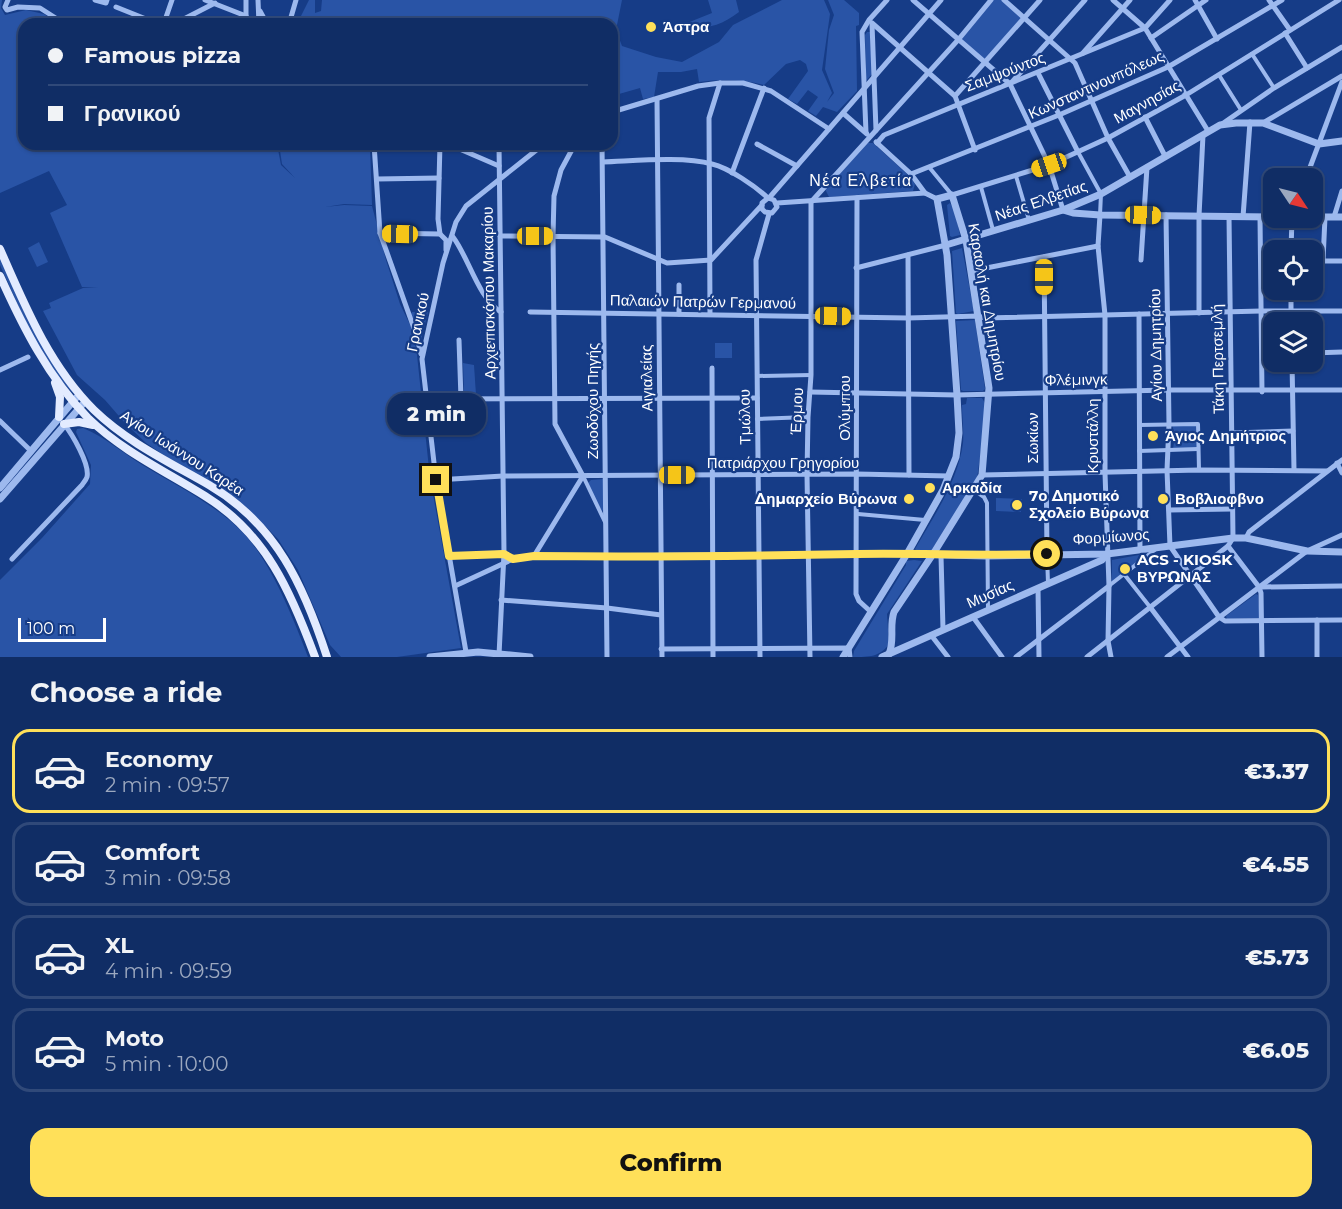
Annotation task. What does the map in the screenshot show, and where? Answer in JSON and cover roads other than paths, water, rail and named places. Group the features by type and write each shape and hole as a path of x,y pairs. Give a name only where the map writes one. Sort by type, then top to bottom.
{"main road":[{"path":"0,249 43,340 79,401"},
{"path":"0,276 21,323 50,371 60,397 62,421 87,423 100,429"},
{"path":"50,371 79,401"},
{"name":"Αγίου Ιωάννου Καρέα","path":"79,401 100,429 143,460 222,507 247,528 278,570 315,657"},
{"name":"Αγίου Ιωάννου Καρέα","path":"79,401 136,442 229,497 255,519 273,540 288,563 326,653"},
{"path":"326,653 334,657"}],"street":[{"path":"8,0 5,8 10,11 18,7 40,8 56,18"},
{"path":"40,8 42,0"},
{"path":"95,0 106,2"},
{"path":"166,18 172,0"},
{"path":"205,0 246,16 246,0"},
{"path":"258,0 259,18"},
{"path":"291,18 296,0"},
{"path":"868,135 862,32 887,0"},
{"path":"913,0 1010,84 1049,165 1063,210 1100,215 1260,217 1262,392"},
{"path":"500,236 605,237 658,261 667,263 711,261 769,198 941,0"},
{"path":"811,202 868,135 876,130 992,0"},
{"path":"1004,0 1072,58 1108,138 1130,177"},
{"path":"955,96 1040,0"},
{"path":"1010,84 1085,0"},
{"path":"1113,0 1145,28 1206,133 1199,216 1199,313"},
{"path":"1082,54 1130,0"},
{"path":"1145,28 1170,0"},
{"path":"1151,38 1197,3 1206,0"},
{"name":"Κωνσταντινουπόλεως","path":"911,174 975,150 1168,67 1217,39 1271,3 1282,0"},
{"name":"Μαγνησίας","path":"952,195 1049,165 1108,138 1186,95 1339,0"},
{"path":"186,18 215,3"},
{"path":"1197,3 1217,39"},
{"path":"1271,3 1307,68"},
{"path":"116,7 143,18"},
{"path":"259,10 264,18"},
{"path":"127,18 128,12"},
{"path":"871,22 955,96 956,104 975,150"},
{"path":"871,22 876,130"},
{"name":"Σαμψούντος","path":"877,143 884,135 956,104 1038,73 1145,28"},
{"path":"1220,125 1274,88 1342,47"},
{"path":"1252,53 1274,88"},
{"path":"1038,73 1077,152 1101,194 1100,215"},
{"path":"1219,75 1241,110"},
{"path":"1263,123 1342,76"},
{"path":"1310,168 1342,82"},
{"path":"710,314 709,118 720,83"},
{"path":"618,110 698,86 743,83 764,88 829,129"},
{"path":"732,173 764,88"},
{"name":"Αιγιαλείας","path":"657,99 662,657"},
{"path":"843,113 911,174 925,193 937,199 952,195 929,167"},
{"path":"1145,117 1165,156"},
{"path":"1243,217 1250,122"},
{"path":"1220,125 1263,123 1319,144 1342,141"},
{"name":"Νέας Ελβετίας","path":"856,268 966,240 1063,210 1101,194 1220,125"},
{"path":"757,144 797,166"},
{"path":"375,150 380,233 416,334 422,359"},
{"path":"440,150 438,219 441,234 446,240 446,252"},
{"path":"462,150 499,166"},
{"name":"Αρχιεπισκόπου Μακαρίου","path":"499,150 504,554 499,655"},
{"name":"Γρανικού","path":"466,652 436,480 422,359 446,252 453,237 456,222 466,206 537,150"},
{"path":"573,150 561,170 556,189 553,236 555,424 606,525"},
{"name":"Ζωοδόχου Πηγής","path":"602,150 605,237 607,657"},
{"path":"603,162 656,160 711,163 732,173 777,203 925,193"},
{"path":"1141,260 1147,167"},
{"path":"1016,176 1029,220"},
{"path":"377,179 439,178"},
{"path":"981,187 993,231"},
{"path":"1334,217 1342,191"},
{"name":"Καραολή και Δημητρίου","path":"885,655 893,641 892,617 894,612 982,475 988,395 972,271 966,240 952,195"},
{"name":"Ολύμπου","path":"857,198 857,598 872,612"},
{"name":"Καραολή και Δημητρίου","path":"843,657 907,554 949,476 956,457 959,433 946,245 937,199"},
{"name":"Έρμου","path":"810,657 807,474 811,375 811,202"},
{"path":"762,205 768,214 776,211 777,203"},
{"name":"Τμώλου","path":"760,657 756,260 768,214"},
{"name":"Κρυστάλλη","path":"1100,215 1098,246 1105,315 1108,641 1112,657"},
{"name":"Αγίου Δημητρίου","path":"1166,215 1169,424 1167,470 1170,546"},
{"name":"Τάκη Περτσεμλή","path":"1229,216 1233,538"},
{"path":"1342,217 1325,217 1323,261 1342,261"},
{"path":"380,233 441,234"},
{"path":"453,237 485,296 493,307 501,312"},
{"path":"972,271 1098,246"},
{"path":"908,255 909,475"},
{"name":"Σωκίων","path":"1044,256 1047,584"},
{"path":"679,285 679,314"},
{"path":"1291,300 1291,312"},
{"name":"Παλαιών Πατρών Γερμανού","path":"530,312 908,318 979,316 981,318 1342,311"},
{"path":"1139,314 1140,550"},
{"path":"459,340 461,399"},
{"path":"1323,353 1342,352"},
{"path":"0,370 28,357"},
{"path":"712,368 712,657"},
{"path":"1292,372 1294,470"},
{"path":"756,376 811,375"},
{"name":"Φλέμινγκ","path":"810,392 988,395 1168,390 1262,392 1342,390"},
{"path":"427,399 757,398"},
{"path":"0,499 79,401"},
{"path":"757,419 808,417"},
{"path":"0,488 31,451 62,421"},
{"path":"12,559 87,477 87,469 76,442 62,421"},
{"path":"0,422 31,451"},
{"path":"1139,425 1197,424 1199,470"},
{"path":"1232,433 1293,430"},
{"path":"1139,451 1198,449"},
{"path":"1246,538 1249,532 1340,461 1342,473"},
{"path":"982,475 1167,470 1327,471"},
{"name":"Πατριάρχου Γρηγορίου","path":"436,480 503,476 857,474 949,476"},
{"path":"534,556 583,476"},
{"path":"974,490 986,500 988,610"},
{"path":"1169,510 1232,509"},
{"path":"858,514 926,520"},
{"path":"1167,657 1307,550 1342,534"},
{"path":"1087,657 1228,546 1233,538"},
{"name":"Φορμίωνος","path":"455,586 513,559 534,556 1107,554 1233,538 1246,538 1307,550 1342,552"},
{"path":"1170,546 1219,617 1225,621 1342,620"},
{"path":"1228,546 1259,587 1261,593 1262,657"},
{"path":"1016,657 1157,548"},
{"path":"449,556 504,554 513,559"},
{"name":"Μυσίας","path":"885,655 1101,560 1107,554"},
{"path":"942,556 943,629"},
{"path":"1124,574 1188,657"},
{"path":"1259,587 1342,586"},
{"path":"1038,588 1039,657"},
{"path":"501,600 607,608 661,615"},
{"path":"973,617 1002,657"},
{"path":"1317,620 1317,657"},
{"path":"931,635 948,657"},
{"path":"661,649 849,648 850,657"},
{"path":"430,657 466,652 530,657"}],"place":[{"name":"Άστρα","path":"651,27"},
{"name":"Άγιος Δημήτριος","path":"1153,436"},
{"name":"Αρκαδία","path":"930,488"},
{"name":"Δημαρχείο Βύρωνα","path":"909,499"},
{"name":"Βοβλιοφβνο","path":"1163,499"},
{"name":"7ο Δημοτικό Σχολείο Βύρωνα","path":"1017,505"},
{"name":"ACS - KIOSK ΒΥΡΩΝΑΣ","path":"1125,569"}],"district":[{"name":"Νέα Ελβετία","path":"861,180"}]}
